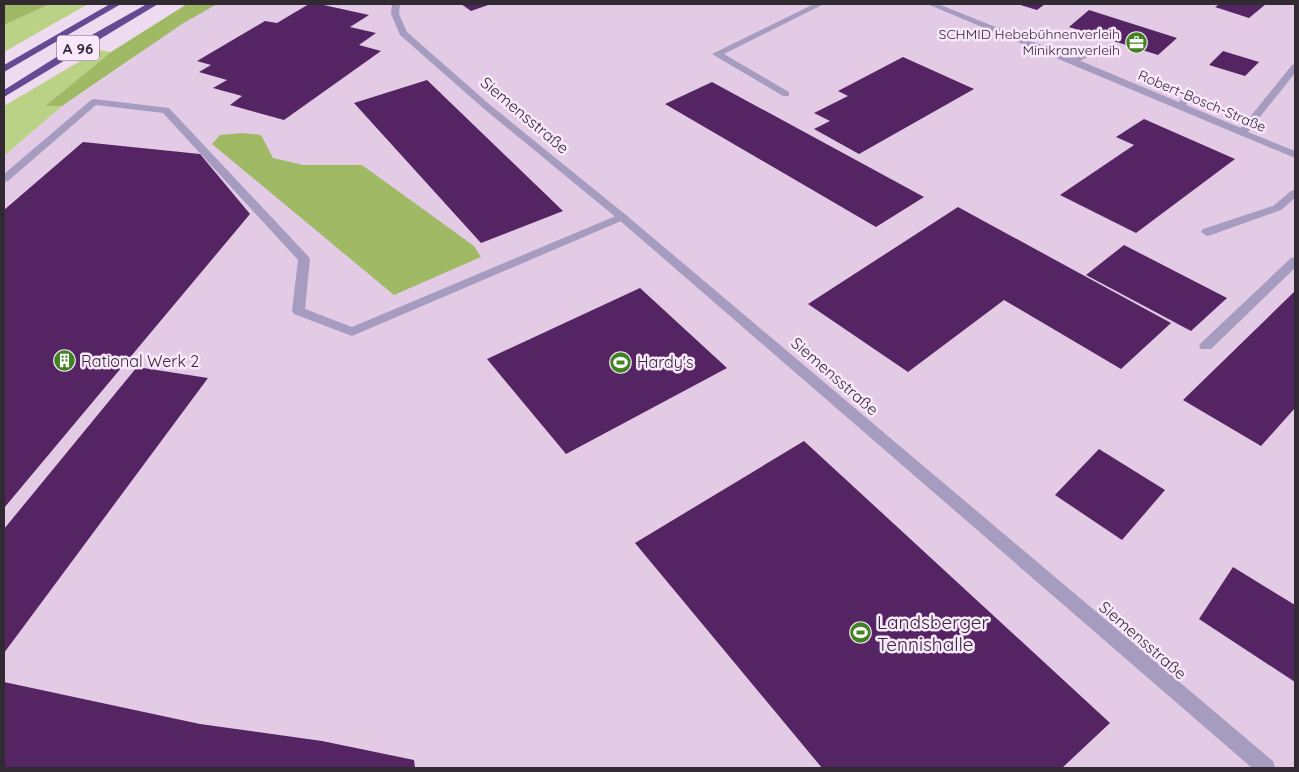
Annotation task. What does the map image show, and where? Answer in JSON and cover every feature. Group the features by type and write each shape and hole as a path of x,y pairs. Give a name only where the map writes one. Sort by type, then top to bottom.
{"highway":[{"name":"A 96","path":"4,69 116,4"},
{"name":"A 96","path":"4,94 153,4"}],"street":[{"name":"Siemensstraße","path":"396,4 395,14 403,33 486,106 622,217 1266,768"},
{"path":"786,94 717,54 820,4"},
{"name":"Robert-Bosch-Straße","path":"931,4 1073,61 1295,155"},
{"path":"1073,61 1090,52"},
{"path":"1242,133 1295,67"},
{"path":"1180,106 1191,94"},
{"path":"4,178 94,102 166,110 304,259 298,311 352,332 622,217"},
{"path":"1207,232 1277,208 1295,194"},
{"path":"1206,346 1295,261"}],"shaded area":[{"path":"195,4 1295,4 1295,768 4,768 4,156 62,106 131,60"}],"green space":[{"path":"4,4 50,4 4,25"},
{"path":"50,4 88,4 4,52 4,25"},
{"path":"187,4 217,4 182,24 62,106 45,106 111,52"},
{"path":"99,50 111,52 46,105 62,106 4,156 4,106"},
{"path":"243,133 261,135 273,158 303,165 362,165 474,246 481,257 394,295 212,144 220,135"}],"building":[{"path":"309,4 319,4 369,15 350,27 376,33 359,45 381,51 284,120 230,105 242,96 213,88 227,80 199,72 211,65 197,61 265,21 277,23"},
{"path":"461,4 491,4 471,11"},
{"path":"1017,4 1045,4 1037,10"},
{"path":"1220,4 1266,4 1249,18 1215,7"},
{"path":"1089,10 1177,38 1158,55 1069,27"},
{"path":"1223,51 1259,62 1245,76 1209,65"},
{"path":"903,57 974,89 859,154 814,129 830,121 814,113 848,96 838,91"},
{"path":"427,80 563,211 481,243 354,103"},
{"path":"712,82 924,197 876,227 665,104"},
{"path":"1144,119 1235,159 1136,233 1060,195 1134,145 1116,137"},
{"name":"Rational Werk 2","path":"83,142 200,154 250,214 4,508 4,210"},
{"path":"958,207 1171,323 1121,369 1004,300 908,372 808,304"},
{"path":"1124,245 1227,298 1191,331 1086,275"},
{"path":"640,288 727,368 566,454 487,359"},
{"path":"1295,291 1295,408 1261,446 1183,400"},
{"name":"Rational Werk 2","path":"137,367 208,378 4,653 4,529"},
{"name":"Landsberger Tennishalle","path":"804,441 1110,723 1062,768 822,768 635,543"},
{"path":"1099,449 1165,490 1122,540 1055,495"},
{"path":"1233,567 1295,605 1295,682 1199,619"},
{"path":"4,682 200,724 322,741 414,760 415,768 4,768"}],"place":[{"name":"SCHMID Hebebühnenverleih Minikranverleih","path":"1136,42"},
{"name":"Rational Werk 2","path":"65,361"},
{"name":"Hardy's","path":"621,362"},
{"name":"Landsberger Tennishalle","path":"861,633"}]}
